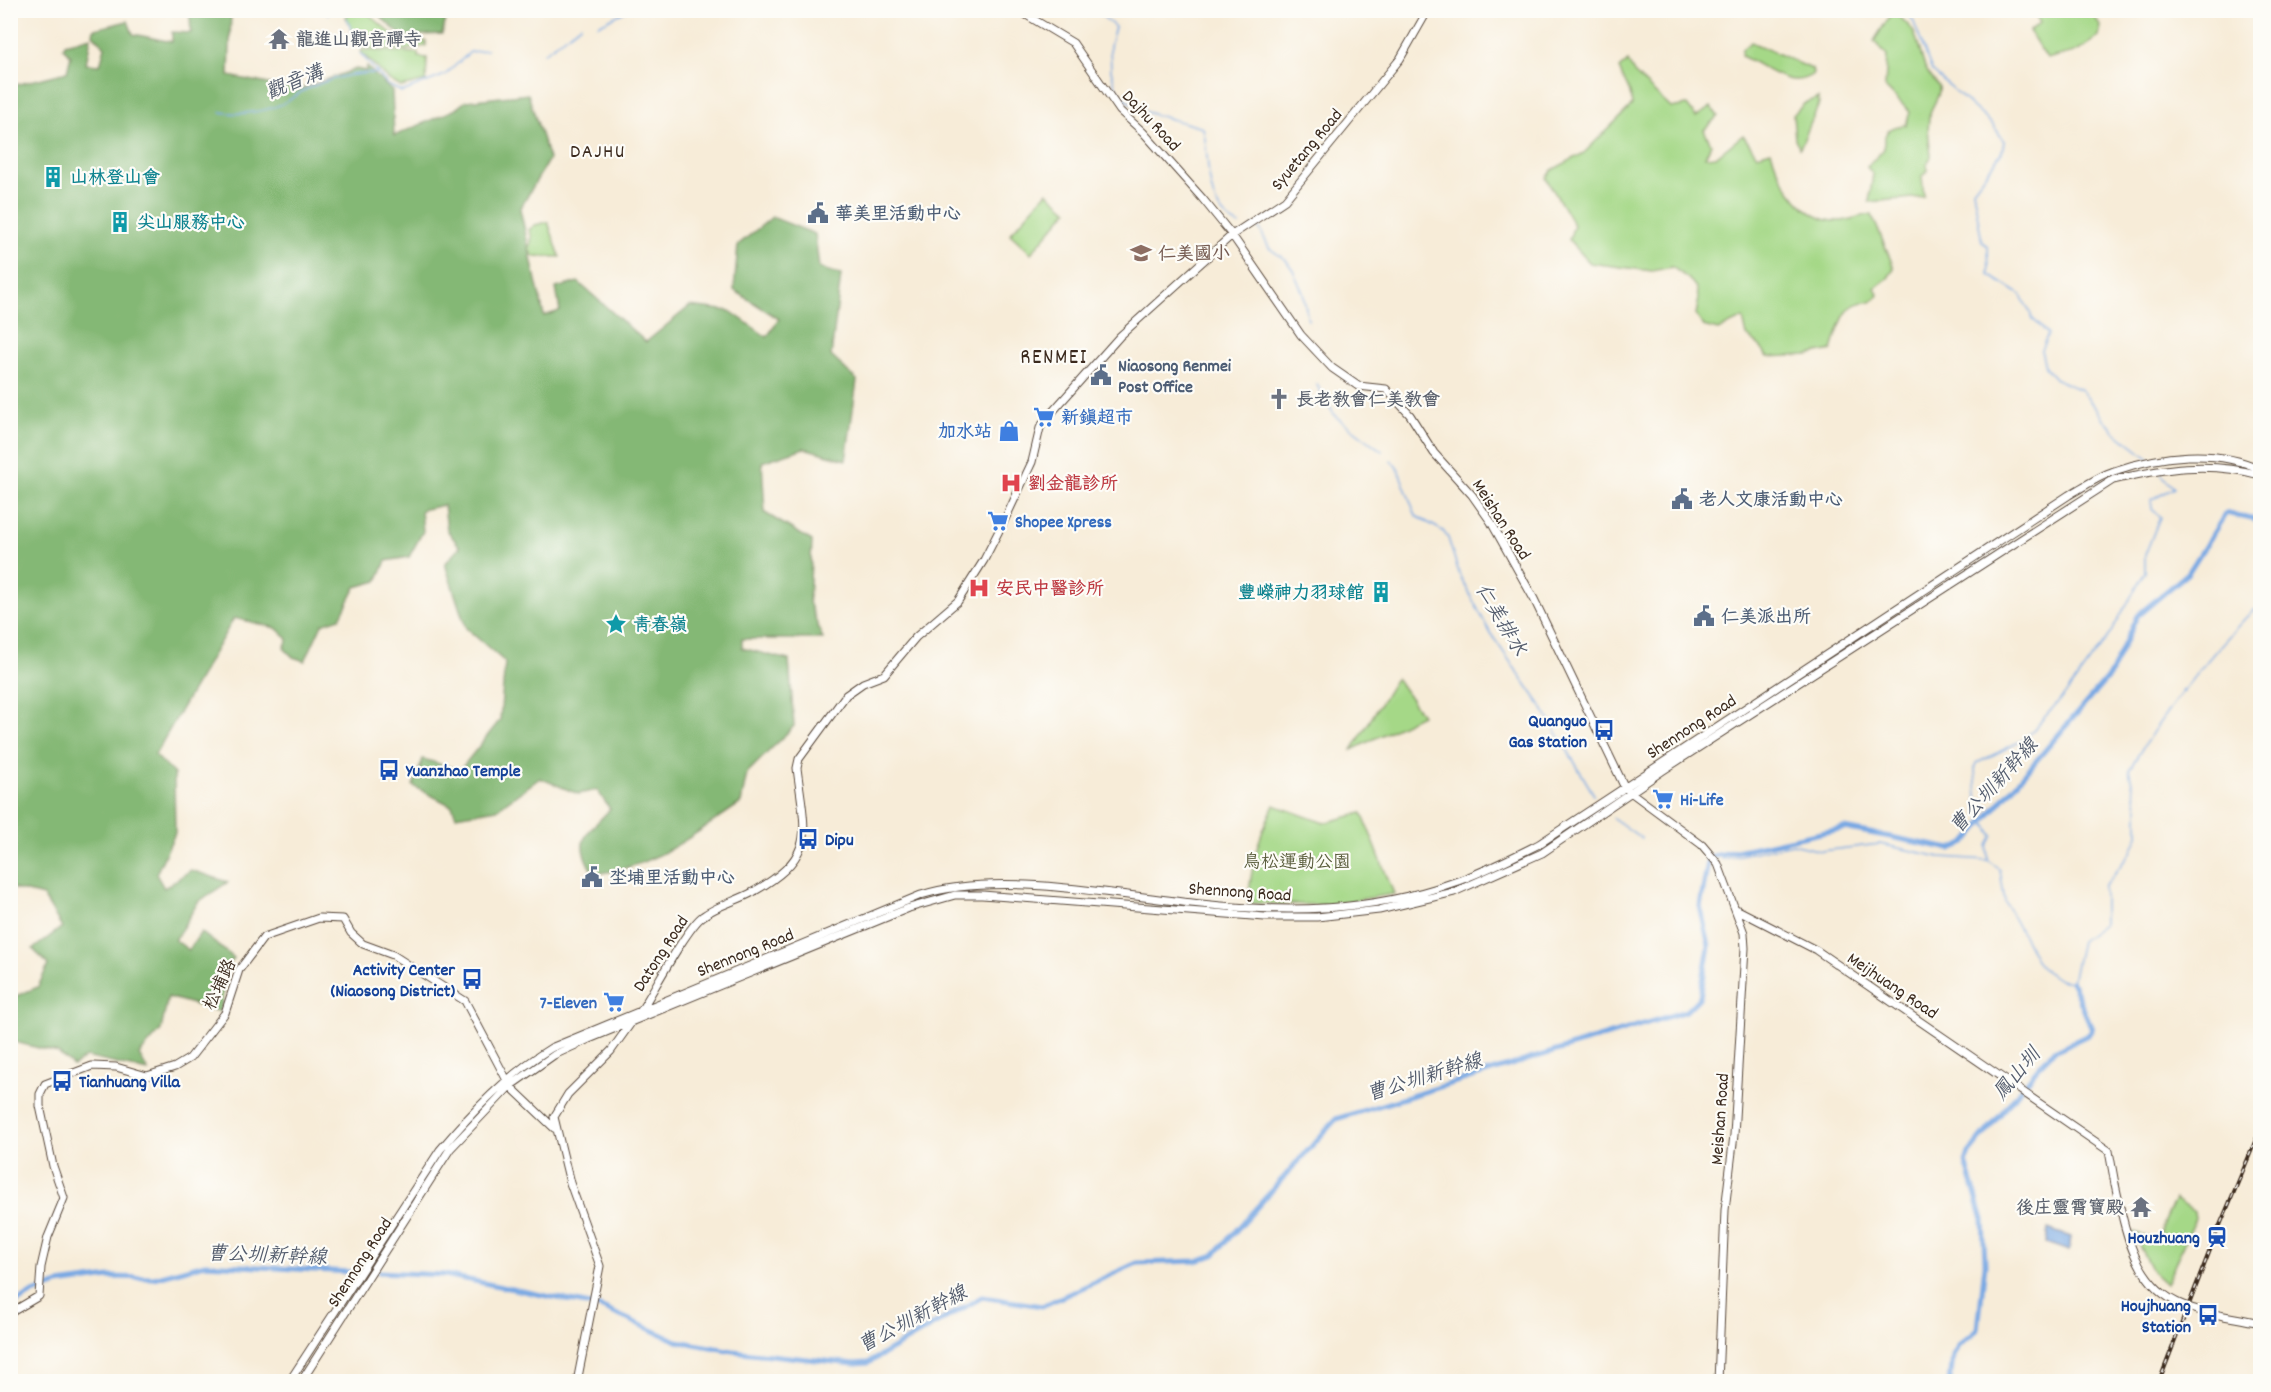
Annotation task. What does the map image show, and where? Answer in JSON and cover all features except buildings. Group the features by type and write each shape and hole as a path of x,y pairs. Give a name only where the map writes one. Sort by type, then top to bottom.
{"street":[{"name":"Dajhu Road","path":"1018,10 1073,43 1120,111 1174,165 1232,235"},
{"name":"Syuetang Road","path":"930,625 953,607 984,560 1032,462 1040,428 1046,419 1120,336 1232,235 1285,200 1400,59 1428,10"},
{"name":"Meishan Road","path":"1232,235 1301,335 1345,378 1358,386 1386,389 1410,415 1434,453 1491,522 1540,610 1628,791 1709,852 1718,864 1744,933 1745,948 1734,1135 1725,1210 1718,1382"},
{"name":"Shennong Road","path":"301,1382 450,1149 508,1083 589,1039 909,908 955,895 1052,899 1266,917 1346,915 1411,904 1454,892 1542,853 1628,791 2069,495 2113,471 2164,458 2201,456 2243,461 2260,469"},
{"name":"Shennong Road","path":"289,1382 440,1150 469,1115 551,1048 921,895 954,888 1060,888 1266,910 1346,907 1451,884 1539,844 1628,791 2113,480 2166,468 2194,466 2236,469 2260,475"},
{"name":"Datong Road","path":"554,1128 554,1117 559,1106 611,1052 701,917 752,893 777,877 802,849 804,829 797,768 799,759 846,694 863,683 884,675 916,637 930,625"},
{"name":"Meijhuang Road","path":"1736,909 1815,950 2109,1151 2128,1240 2151,1283 2181,1305 2260,1323"},
{"name":"松埔路","path":"10,1313 38,1295 48,1237 64,1198 53,1166 40,1106 42,1089 50,1080 92,1066 116,1067 147,1076 161,1073 187,1060 225,1012 241,968 260,941 270,933 319,918 343,919 351,933 363,944 393,955 465,1001 508,1083 554,1128"},
{"path":"554,1128 570,1183 600,1266 577,1382"}],"green space":[{"path":"231,10 229,76 298,90 356,69 366,71 367,67 392,91 394,136 454,110 466,101 528,94 549,159 520,209 544,316 560,311 556,288 578,282 646,342 690,306 730,311 767,337 779,319 734,290 738,245 772,217 815,234 819,268 841,275 831,356 857,380 846,460 804,448 762,462 765,513 812,541 809,602 823,639 742,639 742,648 789,660 794,726 747,773 741,803 689,838 655,857 636,865 594,874 587,862 583,845 589,832 610,809 597,790 578,794 540,778 497,809 456,816 452,806 413,786 423,759 460,770 500,720 505,662 466,628 445,564 460,547 447,530 444,505 421,510 423,531 409,557 386,561 377,581 356,587 340,618 322,624 305,661 293,657 284,648 288,639 276,628 234,618 155,755 174,774 175,833 156,874 164,888 191,870 228,882 198,902 175,940 189,950 201,932 234,958 225,971 221,1012 168,997 161,1030 139,1055 148,1071 86,1057 73,1066 58,1053 11,1041 11,998 38,987 48,965 33,949 62,927 43,896 11,888 11,86 67,72 71,56 63,48 65,44 91,37 86,64 100,65 105,47 93,34 94,29 128,21 133,34 172,42 172,32 191,33 190,16 184,11"},
{"path":"350,11 365,11 403,43 426,41 426,46 406,50 360,47 346,17"},
{"path":"374,11 439,11 446,19 442,34 402,36"},
{"path":"1893,11 1913,31 1924,66 1939,86 1938,97 1929,119 1931,157 1927,164 1927,171 1922,177 1924,197 1869,202 1873,174 1867,167 1884,149 1884,138 1888,131 1906,125 1910,112 1885,87 1887,56 1874,41"},
{"path":"2039,11 2101,11 2095,18 2101,26 2099,37 2078,51 2047,59 2029,31 2040,23 2036,16"},
{"path":"1751,42 1812,69 1813,74 1804,79 1795,80 1776,75 1741,56 1742,49"},
{"path":"362,50 418,53 418,57 427,58 426,81 401,87 389,80 361,52"},
{"path":"1628,61 1634,73 1671,108 1687,105 1696,117 1711,107 1718,116 1704,130 1711,144 1705,157 1717,156 1743,135 1757,155 1771,151 1787,187 1805,208 1815,215 1827,220 1840,221 1872,215 1894,268 1888,278 1875,288 1879,295 1871,302 1862,302 1848,310 1840,325 1832,350 1808,355 1767,357 1760,346 1747,336 1743,318 1718,330 1703,326 1696,315 1698,298 1695,286 1672,267 1652,271 1590,263 1569,240 1574,225 1546,178 1552,170 1584,153 1632,105 1630,93 1619,69"},
{"path":"1818,98 1819,104 1800,148 1795,139 1793,115 1805,103"},
{"path":"1047,192 1068,210 1031,253 1010,234"},
{"path":"548,222 560,257 533,256 529,250 532,237 529,230 535,225"},
{"path":"1396,678 1422,715 1352,750"},
{"name":"鳥松運動公園","path":"1274,805 1324,823 1362,813 1394,894 1326,905 1248,903 1256,853"},
{"path":"2175,1199 2194,1212 2195,1218 2166,1284 2152,1271 2132,1232 2157,1239"}],"water":[{"path":"2048,1229 2071,1237 2069,1251 2046,1243"}],"waterway":[{"name":"仁美排水","path":"321,10 328,14"},
{"name":"仁美排水","path":"598,25 628,10"},
{"name":"仁美排水","path":"1095,10 1115,27 1110,46 1111,70 1116,88 1126,100 1146,112 1203,128 1214,197 1219,208 1228,218 1240,225"},
{"path":"1903,10 1913,20 1932,71 1993,125 2004,141 2002,152 1973,190 1982,242 1988,246 1989,275 2021,295 2033,319 2048,334 2041,350 2045,367 2056,379 2081,390 2113,430 2149,459"},
{"name":"仁美排水","path":"347,18 356,44"},
{"name":"仁美排水","path":"544,53 581,25"},
{"name":"仁美排水","path":"360,53 388,85 402,92 445,75 470,52 487,50"},
{"name":"觀音溝","path":"221,112 265,110 282,104 326,81 351,75 377,73"},
{"name":"仁美排水","path":"1253,226 1259,227 1269,248 1286,260 1293,270 1303,293 1308,320"},
{"name":"仁美排水","path":"1317,385 1335,416 1382,451"},
{"name":"仁美排水","path":"1391,460 1398,469 1416,516 1443,531 1448,538 1460,576 1491,634 1543,709 1594,795"},
{"path":"1988,860 1987,846 1993,836 1978,812 1975,769 1977,763 2025,739 2068,691 2110,634 2145,572 2145,555 2160,517 2152,509 2151,500 2174,488 2161,474"},
{"name":"曹公圳新幹線","path":"379,1272 445,1275 600,1307 677,1341 733,1351 854,1364 868,1363 982,1297 1042,1306 1137,1263 1197,1261 1214,1255 1336,1119 1686,1011 1700,997 1709,946 1700,906 1709,857 1844,828 1951,849 1965,843 2110,675 2137,616 2188,573 2226,513 2260,521"},
{"name":"鳳山圳","path":"1721,859 1793,844 1821,851 1880,844 1940,857 1988,860 2000,870 2005,902 2040,967 2059,980 2072,982 2081,941 2104,924 2104,887 2131,852 2138,835 2138,809 2129,770 2171,706 2202,666 2253,610 2260,609"},
{"name":"仁美排水","path":"1613,818 1641,838"},
{"name":"鳳山圳","path":"1950,1382 1953,1356 1960,1344 1978,1329 1985,1264 1983,1220 1966,1162 1969,1153 2042,1063 2054,1051 2088,1035 2092,1029 2072,982"},
{"name":"曹公圳新幹線","path":"10,1306 33,1293 58,1284 110,1277 154,1278 205,1264 350,1272"}],"railway":[{"path":"2159,1382 2215,1237 2260,1130"}],"place":[{"name":"龍進山觀音禪寺","path":"279,39"},
{"name":"山林登山會","path":"53,177"},
{"name":"華美里活動中心","path":"818,213"},
{"name":"尖山服務中心","path":"120,222"},
{"name":"仁美國小","path":"1141,253"},
{"name":"Niaosong Renmei Post Office","path":"1101,375"},
{"name":"長老教會仁美教會","path":"1279,399"},
{"name":"新鎮超市","path":"1044,417"},
{"name":"加水站","path":"1009,431"},
{"name":"劉金龍診所","path":"1011,483"},
{"name":"老人文康活動中心","path":"1682,499"},
{"name":"Shopee Xpress","path":"998,521"},
{"name":"安民中醫診所","path":"979,588"},
{"name":"豐嶸神力羽球館","path":"1381,592"},
{"name":"仁美派出所","path":"1704,616"},
{"name":"青春嶺","path":"616,624"},
{"name":"Quanguo Gas Station","path":"1604,730"},
{"name":"Yuanzhao Temple","path":"389,770"},
{"name":"Hi-Life","path":"1663,799"},
{"name":"Dipu","path":"808,839"},
{"name":"坔埔里活動中心","path":"592,877"},
{"name":"Activity Center (Niaosong District)","path":"472,979"},
{"name":"7-Eleven","path":"614,1002"},
{"name":"Tianhuang Villa","path":"62,1081"},
{"name":"後庄靈霄寶殿","path":"2141,1207"},
{"name":"Houzhuang","path":"2217,1237"},
{"name":"Houjhuang Station","path":"2208,1315"}],"district":[{"name":"DAJHU","path":"598,150"},
{"name":"RENMEI","path":"1054,356"}]}
